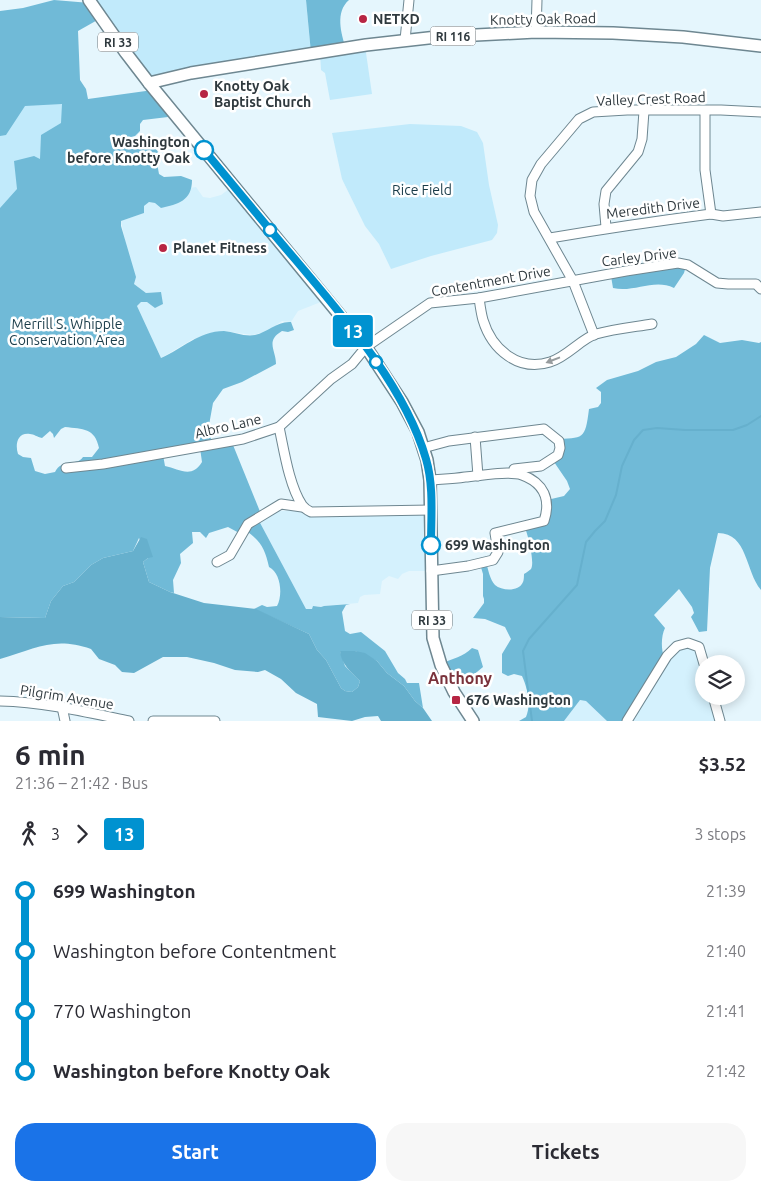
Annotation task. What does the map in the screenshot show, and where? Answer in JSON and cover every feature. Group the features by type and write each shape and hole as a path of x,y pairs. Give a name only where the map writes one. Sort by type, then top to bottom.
{"main road":[{"name":"RI 33","path":"89,0 149,83 366,347 402,402 418,432 430,480 433,638 447,678 473,721"},
{"name":"Knotty Oak Road","path":"149,83 366,45 437,37 536,32 664,36 761,46"}],"street":[{"path":"405,40 409,0"},
{"path":"536,32 537,0"},
{"path":"606,227 604,204 606,191 638,152 642,139 644,111"},
{"path":"705,111 706,170 711,214"},
{"name":"Valley Crest Road","path":"594,334 573,281 534,212 530,196 532,180 540,164 580,119 593,112 761,112"},
{"name":"Meredith Drive","path":"550,238 606,227 711,214 724,216 761,212"},
{"name":"Carley Drive","path":"573,281 626,270 678,263 694,269 717,283 756,284 761,289"},
{"name":"Contentment Drive","path":"366,347 430,303 479,298 573,281"},
{"path":"479,298 483,321 492,340 503,354 517,361 532,365 550,362 571,351 594,334 652,324"},
{"name":"Albro Lane","path":"66,468 103,464 243,439 279,427 331,379 352,364 366,347"},
{"path":"279,427 288,468 302,507"},
{"path":"423,448 449,441 544,429 559,441 558,455 541,466 506,470 499,473"},
{"path":"475,437 478,476"},
{"path":"430,480 499,473 522,474 538,484 546,498 547,510 544,521 495,534 498,552 492,560 431,572"},
{"path":"218,562 230,555 248,524 281,504 302,507 311,512 330,513 431,510"},
{"path":"627,721 667,656 677,646 688,643 699,647 701,655"},
{"name":"Pilgrim Avenue","path":"0,701 62,707 129,721"},
{"path":"716,705 720,721"},
{"path":"62,707 65,721"},
{"path":"154,721 215,721"}],"shaded area":[{"path":"233,186 326,300 298,311 291,322 282,321 266,332 252,335 224,331 193,339 161,358 137,306 141,302 147,302 157,307 163,304 160,292 146,293 134,284 121,221 144,213 144,206 149,202 155,203 190,192 190,188 196,187 203,197 210,198 221,195"},
{"path":"302,507 312,513 430,510 431,571 409,571 402,574 398,579 389,576 382,581 380,594 364,595 360,597 358,603 317,606 313,609 306,609 258,519 272,512"},
{"path":"141,537 147,539 153,557 143,562 149,582 170,592 204,603 256,609 309,634 341,688 345,691 352,692 358,687 360,681 344,664 340,651 365,653 377,661 387,673 404,686 432,721 381,721 378,716 352,721 318,717 317,704 296,693 281,679 265,670 258,672 235,670 187,657 163,657 134,673 122,672 115,665 99,659 91,649 78,645 45,645 0,659 0,617 45,618 51,601 63,586 74,582 91,565 103,558 133,551"},
{"path":"697,646 700,655 695,655 695,705 716,705 720,721 627,721 674,649"},
{"path":"580,700 586,701 607,721 564,721"}],"green space":[{"name":"Merrill S. Whipple Conservation Area","path":"54,0 90,3 101,18 78,31 80,80 86,89 88,99 153,90 165,103 168,117 143,120 140,124 140,131 131,137 127,145 152,143 158,152 156,158 159,174 164,177 181,176 192,180 190,193 178,203 161,208 155,203 149,202 144,206 144,213 121,221 136,277 134,284 146,293 161,292 163,304 155,308 147,302 141,302 137,306 161,358 207,334 224,331 243,335 255,335 281,323 291,322 294,330 282,331 274,338 273,346 276,364 242,382 223,389 213,403 209,425 211,440 233,445 261,514 258,519 306,609 312,609 313,606 350,604 346,605 342,612 345,631 350,634 361,632 385,651 398,673 407,683 419,683 423,708 404,686 387,673 377,661 355,651 340,651 345,666 360,681 358,687 352,692 345,691 341,688 326,660 317,650 309,634 254,609 262,605 267,607 277,606 280,596 280,585 276,574 269,567 262,546 245,530 241,534 228,527 209,533 206,538 200,532 192,532 193,543 180,554 181,563 173,580 174,593 149,582 143,562 148,558 139,538 133,551 103,558 91,565 74,582 63,586 51,601 45,618 0,617 0,208 17,189 14,161 34,156 40,159 41,135 61,123 62,104 25,106 6,135 0,136 0,11 23,8","holes":["65,427 87,431 95,437 99,448 92,457 83,457 77,462 61,465 55,472 45,474 35,471 31,458 18,454 17,443 22,435 31,434 42,438 50,431 54,438","200,448 202,462 194,470 185,472 165,466 163,455"]},
{"path":"89,0 306,0 311,54 149,83"},
{"path":"306,0 349,0 342,10 340,23 346,49 311,53"},
{"path":"0,13 78,103 44,161 23,246 0,248"},
{"path":"365,46 372,94 330,100 325,73 321,70 320,53"},
{"name":"Rice Field","path":"410,124 461,126 477,132 483,143 489,185 498,225 497,233 492,240 391,269 379,244 365,226 342,179 332,133"},
{"path":"686,266 684,273 674,288 659,284 629,289 613,288 611,276"},
{"path":"704,335 720,343 742,340 761,342 761,590 741,546 728,535 718,533 710,568 707,631 699,632 691,617 694,613 692,607 679,589 654,615 665,628 662,643 664,657 627,721 607,721 586,701 580,700 564,721 519,721 526,717 528,707 528,697 524,681 522,676 514,674 508,676 502,673 502,654 511,639 505,627 485,619 473,618 484,603 483,574 480,564 486,562 489,574 498,587 510,590 521,585 524,574 532,566 531,549 525,528 544,521 547,500 564,496 570,489 567,481 552,459 558,445 554,439 577,437 584,432 589,409 598,407 601,403 601,392 596,388 607,380 638,371 656,362 676,357 696,344"},
{"path":"472,648 478,650 483,667 466,681 453,686 441,664"}],"waterway":[{"path":"532,721 523,651 529,639 577,585 586,542 605,521 616,495 622,466 634,440 643,430 657,428 733,430 747,425 761,416"}],"bus line":[{"name":"13","path":"204,150 366,347 402,402 418,432 427,460 430,480 431,545"}],"place":[{"name":"NETKD","path":"363,19"},
{"name":"Knotty Oak Baptist Church","path":"204,94"},
{"name":"Washington before Knotty Oak","path":"204,150"},
{"name":"Planet Fitness","path":"163,248"},
{"name":"699 Washington","path":"431,545"},
{"name":"676 Washington","path":"456,700"}],"district":[{"name":"Anthony","path":"460,678"}]}
